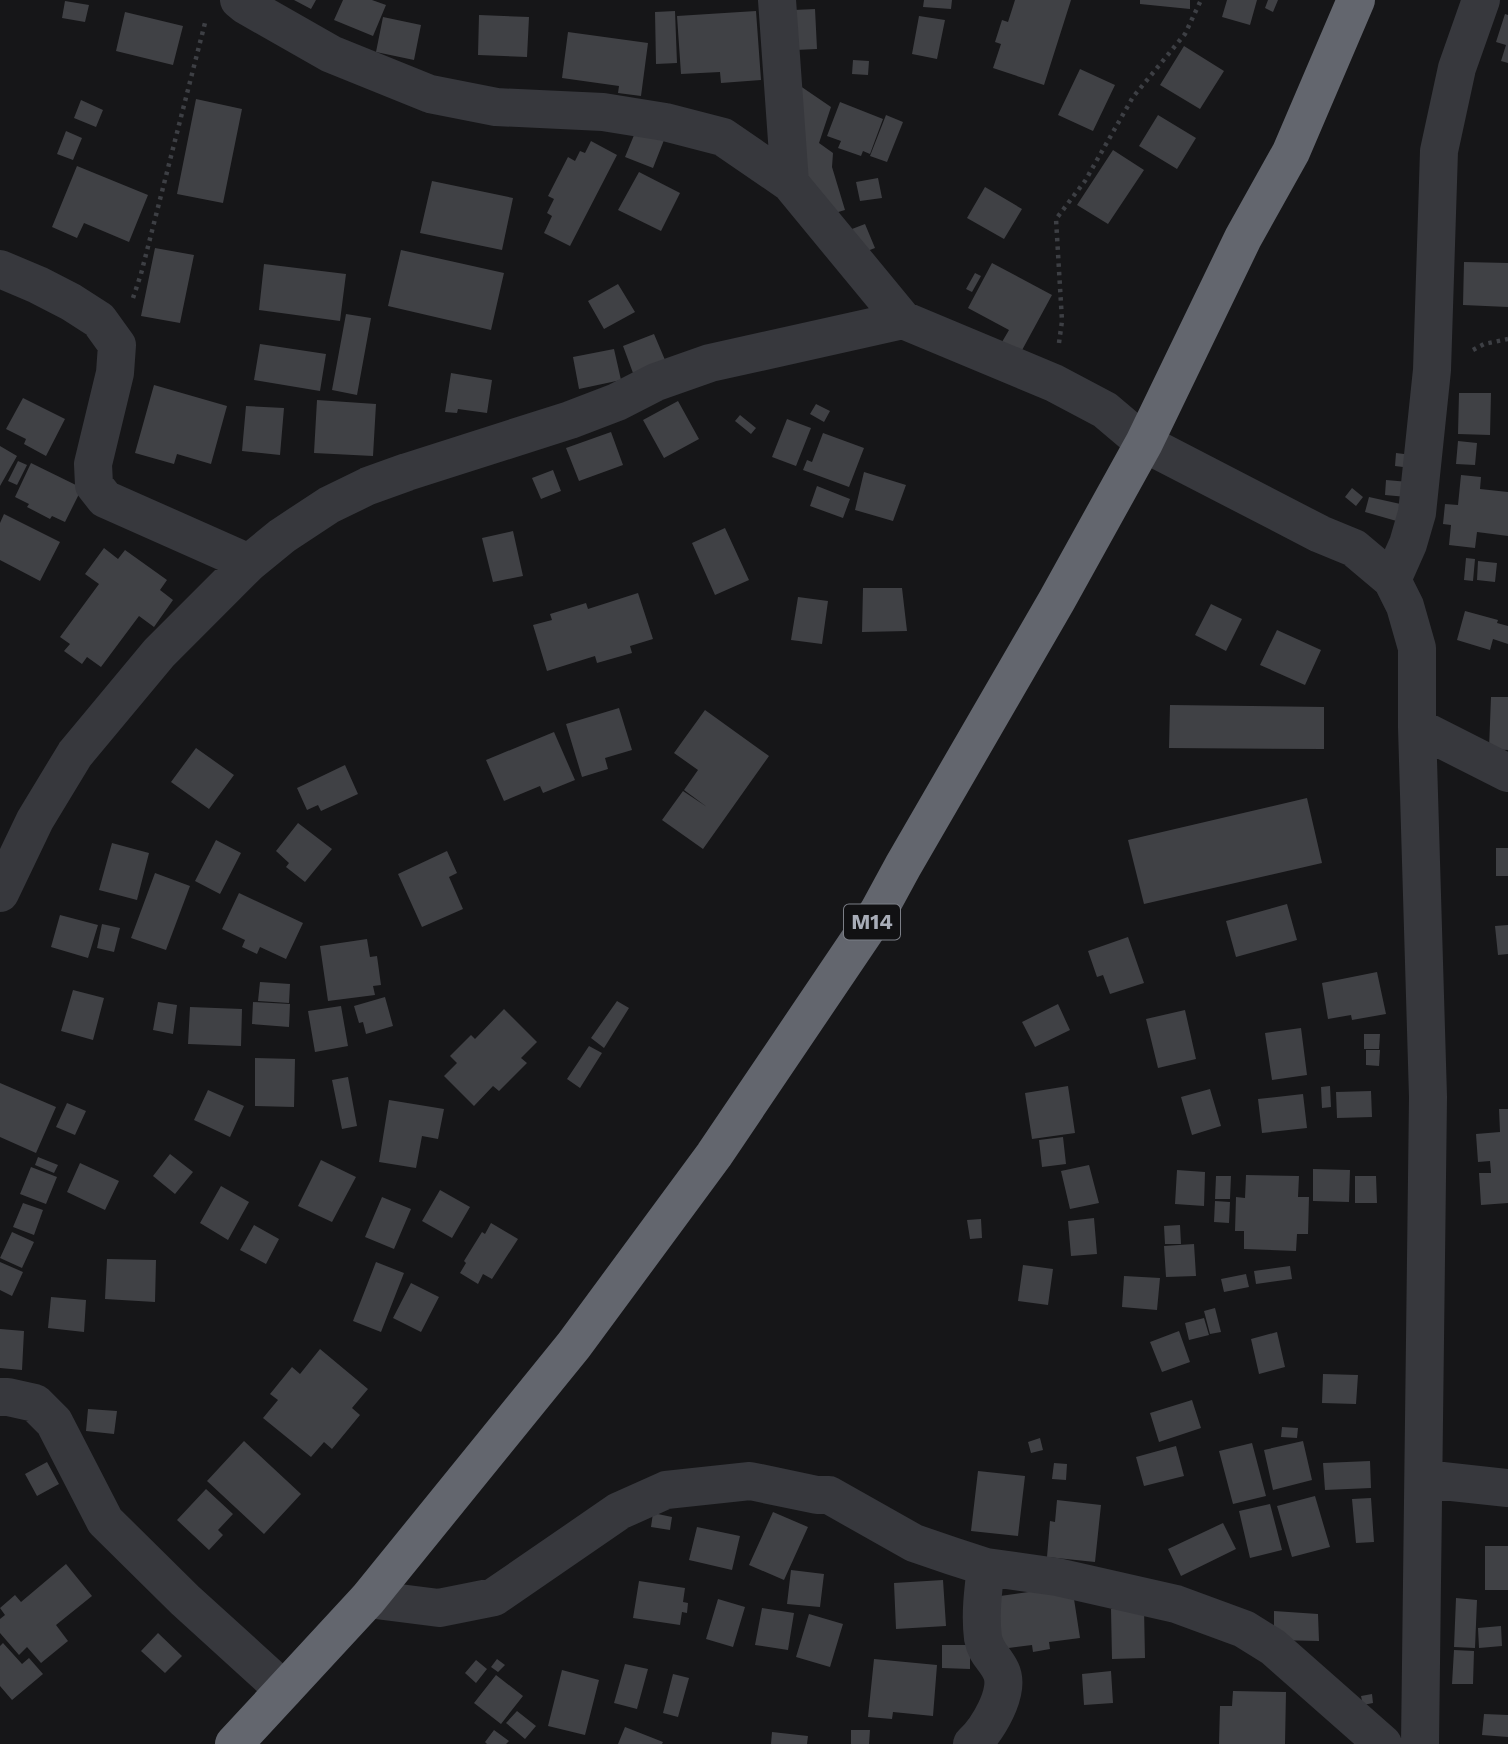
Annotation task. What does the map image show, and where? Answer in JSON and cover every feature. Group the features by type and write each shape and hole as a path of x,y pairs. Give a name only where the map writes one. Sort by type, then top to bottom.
{"highway":[{"name":"M14","path":"234,1744 369,1599 574,1345 714,1155 871,924 1144,443 1243,238 1291,152 1356,0"}],"street":[{"path":"777,0 790,183"},
{"path":"1392,580 1418,513 1433,370 1439,151 1457,68 1481,0"},
{"path":"235,5 331,54 430,94 496,107 603,112 666,122 723,137 790,183 903,320 1054,383 1105,410 1144,443 1320,534 1354,548 1392,580 1405,606 1417,648 1428,1097 1420,1744"},
{"path":"0,269 38,285 90,314 99,320 117,345 115,373 93,464 94,485 105,499 249,563"},
{"path":"0,893 36,821 75,754 159,653 249,563 282,536 329,505 368,486 570,420 617,402 656,382 710,363 903,320"},
{"path":"1417,727 1508,773"},
{"path":"0,1397 35,1403 54,1422 105,1521 185,1600 284,1690"},
{"path":"1424,1479 1508,1488"},
{"path":"369,1599 439,1608 494,1597 619,1511 666,1490 750,1481 830,1495 914,1543 986,1567 1057,1577 1176,1604 1244,1629 1273,1647 1383,1744"},
{"path":"972,1744 980,1737 1004,1689 1003,1673 986,1652 983,1637 982,1603 986,1567"}],"path":[{"path":"1054,383 1062,321 1056,219 1085,181 1133,97 1185,34 1201,0"},
{"path":"117,345 235,5"}],"building":[{"path":"294,0 316,0 311,9"},
{"path":"343,0 372,0 386,5 373,36 334,20"},
{"path":"924,0 952,0 951,9 923,7"},
{"path":"1015,0 1071,0 1044,85 993,68 1001,44 995,42 1002,20 1008,22"},
{"path":"1140,0 1190,0 1190,9 1140,4"},
{"path":"1227,0 1257,0 1250,25 1222,17"},
{"path":"1268,0 1278,0 1273,12 1265,8"},
{"path":"65,1 89,5 85,22 62,18"},
{"path":"815,9 817,49 795,50 794,10"},
{"path":"675,11 677,63 656,64 655,12"},
{"path":"756,11 761,80 721,83 720,72 681,74 677,16"},
{"path":"125,12 183,26 173,65 116,51"},
{"path":"1505,14 1508,15 1508,63 1501,61 1506,45 1496,42"},
{"path":"479,15 529,17 527,57 478,55"},
{"path":"919,16 945,20 937,59 912,54"},
{"path":"383,17 421,25 414,60 376,52"},
{"path":"568,32 648,43 641,96 618,93 619,86 562,78"},
{"path":"1184,46 1224,71 1200,109 1160,85"},
{"path":"853,60 869,61 868,75 852,74"},
{"path":"1080,69 1115,85 1093,131 1058,115"},
{"path":"790,79 831,107 819,143 833,153 832,167 845,210 818,218 797,149"},
{"path":"196,99 242,109 223,203 177,194"},
{"path":"81,100 103,110 96,127 74,118"},
{"path":"840,102 883,119 870,154 863,151 861,156 838,148 841,141 827,136"},
{"path":"886,115 903,122 887,162 870,156"},
{"path":"1158,115 1196,138 1177,169 1139,146"},
{"path":"639,123 666,135 653,168 625,157"},
{"path":"66,131 82,138 73,160 57,154"},
{"path":"591,141 617,155 570,246 544,233 552,216 547,213 554,199 548,196 568,157 575,161 580,151 585,153"},
{"path":"1113,150 1144,170 1108,224 1077,205"},
{"path":"77,166 148,195 129,242 84,223 77,238 52,227"},
{"path":"639,172 680,193 661,231 618,210"},
{"path":"878,178 882,198 860,201 856,182"},
{"path":"432,181 513,198 502,250 420,233"},
{"path":"985,187 1022,209 1004,239 967,218"},
{"path":"865,224 875,248 862,253 852,229"},
{"path":"155,248 194,255 180,323 141,316"},
{"path":"401,250 504,273 491,330 388,306"},
{"path":"1464,262 1508,263 1508,307 1463,305"},
{"path":"992,263 1052,295 1021,352 1002,342 1009,330 968,308"},
{"path":"264,264 346,274 340,321 259,310"},
{"path":"975,273 981,276 972,292 966,289"},
{"path":"618,284 635,312 604,329 588,301"},
{"path":"346,314 371,318 357,395 332,390"},
{"path":"654,334 665,360 633,373 623,346"},
{"path":"260,344 326,354 320,391 254,380"},
{"path":"614,349 621,380 579,389 573,357"},
{"path":"451,373 492,380 487,413 458,409 457,413 445,412"},
{"path":"154,385 227,406 211,464 177,454 174,464 135,453"},
{"path":"1459,393 1491,393 1490,435 1458,434"},
{"path":"23,398 65,419 46,456 24,444 26,439 6,429"},
{"path":"317,400 376,404 373,456 314,453"},
{"path":"678,401 699,439 664,458 643,420"},
{"path":"816,404 830,411 824,422 810,414"},
{"path":"246,406 284,408 280,455 242,451"},
{"path":"740,415 756,428 751,434 735,421"},
{"path":"787,419 811,428 796,466 772,457"},
{"path":"611,432 623,465 579,481 566,448"},
{"path":"823,433 864,448 849,487 803,470 807,460 812,462"},
{"path":"1458,441 1477,443 1475,465 1456,464"},
{"path":"0,446 17,456 0,486"},
{"path":"1396,453 1412,455 1411,468 1395,466"},
{"path":"18,461 27,465 17,485 8,481"},
{"path":"31,463 82,488 65,522 52,516 50,519 15,497"},
{"path":"553,470 561,491 541,499 532,478"},
{"path":"864,472 906,485 893,521 855,510"},
{"path":"1461,475 1481,477 1480,489 1508,492 1508,536 1477,532 1475,548 1449,545 1451,525 1443,524 1445,504 1458,505"},
{"path":"1386,480 1409,482 1407,497 1385,495"},
{"path":"817,486 850,499 843,518 810,506"},
{"path":"1352,488 1363,497 1356,506 1345,497"},
{"path":"1369,497 1405,505 1400,522 1365,512"},
{"path":"4,514 60,542 40,581 0,560 0,523"},
{"path":"725,528 749,580 715,595 692,543"},
{"path":"513,531 523,576 493,582 482,538"},
{"path":"104,548 118,559 125,550 167,580 160,590 173,600 154,627 139,616 101,667 87,657 82,664 64,651 70,644 60,637 99,584 85,574"},
{"path":"1466,558 1475,559 1473,581 1464,580"},
{"path":"1478,561 1497,563 1495,582 1477,580"},
{"path":"863,588 902,588 907,631 862,632"},
{"path":"638,593 653,639 630,646 632,653 597,663 595,656 547,671 533,625 552,620 550,614 586,603 588,609"},
{"path":"798,597 828,601 822,644 791,640"},
{"path":"1211,604 1242,619 1226,651 1195,635"},
{"path":"1465,611 1498,620 1497,623 1508,626 1508,644 1493,639 1490,650 1457,640"},
{"path":"1277,630 1321,650 1305,685 1260,665"},
{"path":"1491,697 1508,697 1508,750 1489,749"},
{"path":"1170,705 1324,707 1324,749 1169,748"},
{"path":"619,708 632,750 605,758 608,769 582,777 566,724"},
{"path":"705,710 769,756 703,849 662,820 683,791 707,807 684,790 698,770 674,753"},
{"path":"554,732 575,780 543,793 540,786 504,801 486,760"},
{"path":"196,748 234,775 209,809 171,782"},
{"path":"345,765 358,794 321,811 318,805 307,810 297,788"},
{"path":"1307,798 1322,863 1144,904 1128,840"},
{"path":"298,823 332,849 305,882 286,867 289,863 276,851"},
{"path":"216,840 241,853 220,894 195,881"},
{"path":"112,843 149,853 137,900 99,890"},
{"path":"1496,848 1508,848 1508,876 1496,876"},
{"path":"447,851 457,873 449,877 463,909 422,927 398,874"},
{"path":"155,873 190,886 166,950 131,938"},
{"path":"239,893 303,923 286,959 260,947 257,954 242,947 245,940 222,929"},
{"path":"1287,904 1297,940 1236,957 1226,921"},
{"path":"60,915 98,925 88,958 51,947"},
{"path":"102,924 120,928 114,952 97,948"},
{"path":"1508,925 1508,954 1498,955 1495,926"},
{"path":"1128,937 1144,983 1110,994 1103,975 1097,977 1088,951"},
{"path":"367,939 370,957 377,956 381,985 373,986 375,995 328,1001 320,946"},
{"path":"1377,972 1386,1014 1352,1020 1351,1015 1328,1019 1322,983"},
{"path":"260,982 290,984 289,1003 258,1001"},
{"path":"73,990 104,998 93,1040 61,1031"},
{"path":"385,997 393,1026 366,1034 363,1022 359,1023 354,1006"},
{"path":"617,1001 629,1008 604,1048 591,1038"},
{"path":"158,1002 177,1005 173,1034 153,1030"},
{"path":"253,1002 290,1004 289,1027 252,1024"},
{"path":"1058,1004 1070,1030 1035,1047 1022,1022"},
{"path":"341,1006 348,1046 315,1052 308,1011"},
{"path":"190,1007 242,1009 241,1046 188,1044"},
{"path":"504,1009 537,1042 521,1058 527,1063 499,1091 493,1086 474,1106 444,1076 457,1063 450,1056 471,1035 475,1039"},
{"path":"1185,1010 1196,1059 1158,1068 1146,1019"},
{"path":"1301,1028 1307,1075 1272,1080 1265,1033"},
{"path":"1364,1034 1380,1034 1379,1049 1364,1049"},
{"path":"589,1046 602,1053 580,1088 567,1079"},
{"path":"1366,1050 1380,1050 1379,1066 1366,1065"},
{"path":"255,1058 295,1059 294,1107 255,1106"},
{"path":"348,1077 357,1126 342,1129 332,1080"},
{"path":"0,1083 56,1107 36,1153 0,1137"},
{"path":"1068,1086 1075,1133 1032,1139 1025,1093"},
{"path":"1330,1086 1331,1107 1322,1108 1321,1087"},
{"path":"1210,1089 1221,1126 1192,1135 1181,1097"},
{"path":"208,1090 244,1106 230,1137 194,1120"},
{"path":"1371,1091 1372,1117 1337,1118 1336,1092"},
{"path":"1303,1094 1307,1128 1262,1133 1258,1099"},
{"path":"389,1100 444,1109 438,1139 422,1136 416,1168 379,1162"},
{"path":"67,1103 86,1111 75,1135 56,1127"},
{"path":"1499,1109 1508,1109 1508,1203 1481,1205 1479,1173 1491,1173 1490,1161 1478,1162 1476,1134 1500,1132"},
{"path":"1063,1137 1066,1164 1042,1167 1039,1140"},
{"path":"170,1154 193,1172 175,1194 153,1176"},
{"path":"38,1157 58,1165 54,1173 35,1165"},
{"path":"321,1160 356,1177 332,1222 298,1206"},
{"path":"80,1163 119,1181 105,1210 67,1192"},
{"path":"1089,1165 1099,1203 1070,1209 1061,1171"},
{"path":"31,1167 57,1177 46,1204 20,1194"},
{"path":"1313,1169 1350,1170 1349,1202 1313,1201"},
{"path":"1177,1170 1205,1172 1204,1206 1175,1204"},
{"path":"1246,1175 1299,1176 1298,1197 1309,1197 1308,1234 1297,1234 1296,1251 1244,1249 1244,1231 1235,1231 1236,1197 1245,1198"},
{"path":"1216,1176 1231,1176 1230,1199 1215,1199"},
{"path":"1355,1176 1376,1176 1377,1203 1355,1203"},
{"path":"221,1186 249,1202 228,1240 200,1223"},
{"path":"440,1190 470,1207 452,1238 422,1221"},
{"path":"382,1197 411,1209 394,1249 365,1237"},
{"path":"1215,1201 1230,1202 1229,1223 1214,1222"},
{"path":"23,1203 43,1210 34,1235 13,1227"},
{"path":"1094,1218 1097,1254 1071,1256 1068,1221"},
{"path":"981,1219 982,1238 970,1239 967,1220"},
{"path":"491,1223 518,1239 492,1279 483,1274 478,1284 460,1273 466,1263 464,1261 482,1232 485,1234"},
{"path":"254,1225 279,1239 266,1264 240,1250"},
{"path":"1180,1225 1181,1244 1165,1244 1164,1226"},
{"path":"12,1232 34,1242 22,1268 0,1258"},
{"path":"1194,1244 1196,1276 1166,1277 1164,1246"},
{"path":"107,1259 156,1260 155,1302 105,1299"},
{"path":"0,1262 23,1272 12,1296 0,1290"},
{"path":"376,1262 404,1273 381,1332 353,1321"},
{"path":"1023,1265 1053,1269 1048,1305 1018,1301"},
{"path":"1290,1266 1292,1279 1256,1284 1254,1271"},
{"path":"1246,1274 1249,1287 1224,1292 1221,1279"},
{"path":"1124,1276 1160,1278 1157,1310 1122,1307"},
{"path":"411,1283 439,1297 421,1332 393,1318"},
{"path":"51,1297 86,1300 84,1332 48,1328"},
{"path":"1215,1308 1221,1332 1210,1334 1204,1311"},
{"path":"1204,1318 1209,1335 1189,1340 1185,1323"},
{"path":"0,1329 24,1331 22,1370 0,1368"},
{"path":"1179,1331 1190,1362 1162,1372 1150,1342"},
{"path":"1277,1332 1285,1367 1259,1374 1251,1339"},
{"path":"320,1349 368,1389 352,1408 360,1415 332,1449 324,1442 311,1457 263,1418 278,1400 270,1394 292,1367 300,1374"},
{"path":"1323,1374 1358,1375 1356,1404 1322,1403"},
{"path":"1192,1400 1201,1428 1159,1442 1150,1413"},
{"path":"88,1409 117,1411 114,1434 86,1431"},
{"path":"1282,1427 1298,1428 1297,1438 1281,1437"},
{"path":"1040,1438 1043,1450 1031,1453 1028,1442"},
{"path":"244,1441 301,1494 264,1534 207,1481"},
{"path":"1303,1441 1312,1480 1273,1490 1264,1450"},
{"path":"1252,1443 1266,1496 1233,1504 1219,1451"},
{"path":"1176,1446 1184,1476 1144,1486 1136,1457"},
{"path":"1370,1461 1371,1488 1325,1490 1323,1463"},
{"path":"47,1462 59,1484 37,1496 25,1474"},
{"path":"1054,1463 1067,1464 1066,1480 1052,1479"},
{"path":"978,1471 1025,1476 1018,1536 971,1531"},
{"path":"206,1489 233,1514 218,1530 223,1535 209,1550 177,1520"},
{"path":"1315,1496 1330,1547 1292,1557 1277,1506"},
{"path":"1371,1498 1374,1542 1356,1543 1352,1499"},
{"path":"1057,1500 1101,1505 1095,1562 1047,1557 1050,1521 1055,1522"},
{"path":"1270,1504 1282,1550 1250,1558 1239,1511"},
{"path":"773,1512 808,1527 784,1580 749,1565"},
{"path":"653,1513 672,1517 670,1530 651,1527"},
{"path":"1223,1523 1236,1549 1181,1576 1168,1549"},
{"path":"697,1527 740,1536 732,1570 689,1560"},
{"path":"1485,1546 1508,1546 1508,1590 1485,1590"},
{"path":"66,1564 92,1596 56,1625 68,1641 41,1663 27,1647 19,1655 0,1633 0,1619 5,1615 0,1608 15,1595 21,1602"},
{"path":"791,1570 824,1574 820,1607 787,1604"},
{"path":"943,1580 946,1626 896,1629 894,1583"},
{"path":"639,1581 685,1588 683,1602 688,1603 687,1613 682,1612 680,1625 633,1618"},
{"path":"1072,1586 1080,1638 1049,1642 1050,1649 1033,1652 1032,1645 1001,1649 993,1597"},
{"path":"1456,1598 1477,1600 1475,1648 1454,1647"},
{"path":"718,1599 745,1607 733,1647 706,1639"},
{"path":"762,1608 794,1613 788,1650 755,1645"},
{"path":"1144,1608 1145,1658 1112,1659 1111,1609"},
{"path":"1274,1611 1318,1614 1319,1641 1274,1640"},
{"path":"809,1614 843,1624 830,1667 796,1657"},
{"path":"1501,1626 1502,1646 1479,1648 1478,1628"},
{"path":"158,1633 182,1656 165,1673 141,1651"},
{"path":"3,1643 22,1664 29,1658 43,1674 12,1700 0,1686 0,1646"},
{"path":"942,1645 970,1645 970,1669 942,1668"},
{"path":"1454,1650 1474,1651 1473,1684 1452,1684"},
{"path":"497,1659 505,1665 498,1672 491,1667"},
{"path":"874,1659 937,1665 933,1716 893,1712 892,1719 868,1717"},
{"path":"476,1660 487,1669 476,1683 465,1673"},
{"path":"625,1664 648,1669 637,1709 614,1703"},
{"path":"562,1670 599,1680 585,1735 548,1726"},
{"path":"1111,1671 1113,1703 1084,1705 1082,1674"},
{"path":"673,1674 689,1678 678,1717 663,1713"},
{"path":"496,1675 523,1696 501,1724 474,1703"},
{"path":"1233,1691 1286,1692 1285,1744 1219,1744 1220,1706 1232,1706"},
{"path":"1372,1694 1373,1703 1363,1705 1361,1696"},
{"path":"517,1711 536,1726 525,1739 506,1723"},
{"path":"1484,1714 1508,1715 1508,1737 1482,1735"},
{"path":"625,1727 663,1742 618,1744"},
{"path":"494,1730 509,1741 506,1744 487,1744 485,1742"},
{"path":"851,1730 870,1730 869,1744 851,1744"},
{"path":"772,1732 808,1736 807,1744 771,1744"}]}
